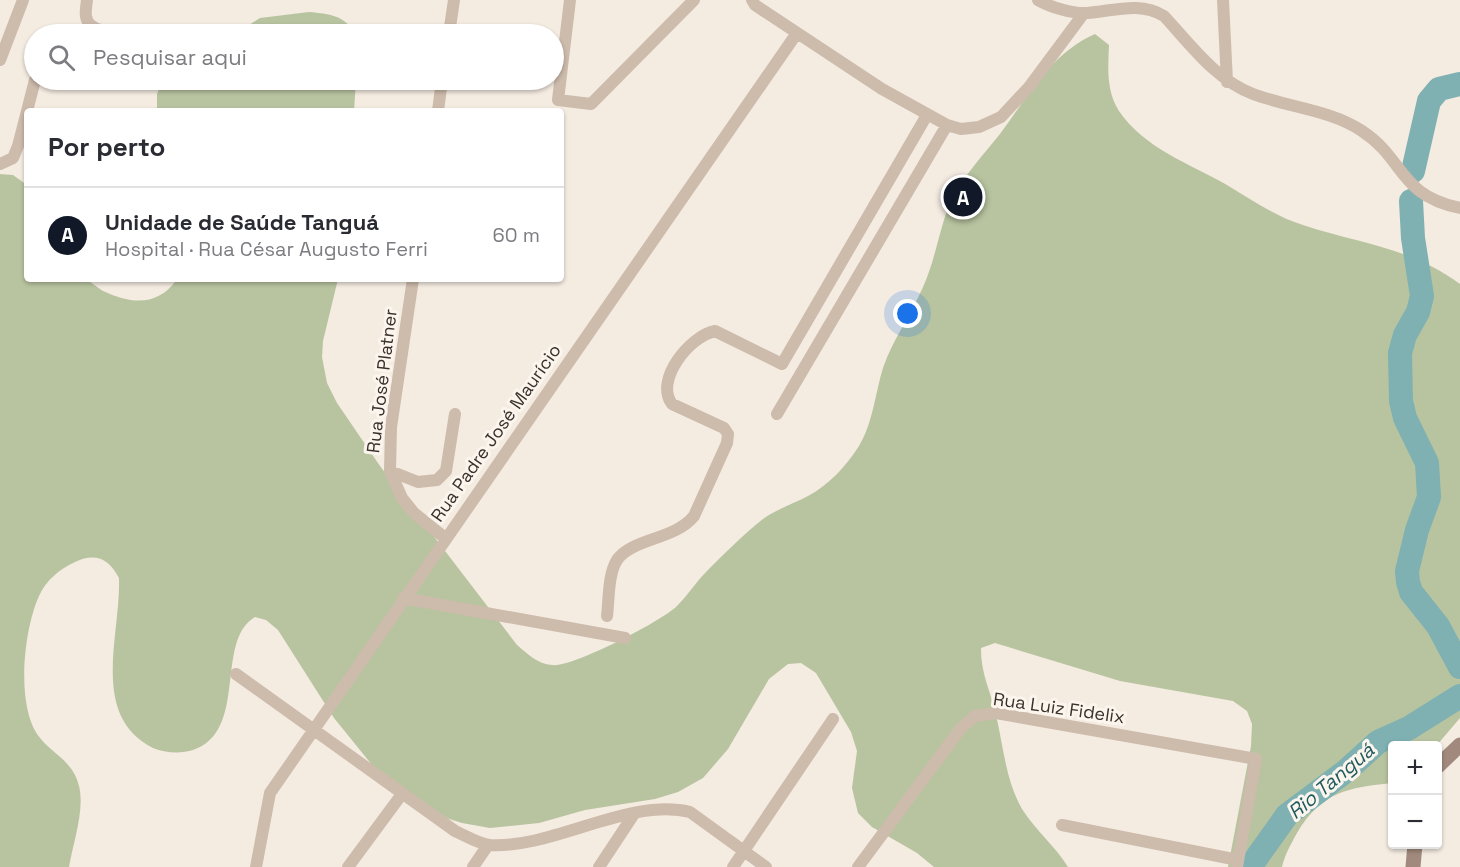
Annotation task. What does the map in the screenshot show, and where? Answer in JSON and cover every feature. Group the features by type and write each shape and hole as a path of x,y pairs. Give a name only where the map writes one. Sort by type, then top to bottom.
{"street":[{"path":"0,60 23,0"},
{"path":"87,0 85,17 90,24"},
{"path":"450,24 454,0"},
{"path":"564,50 570,0"},
{"path":"559,90 558,100 591,104 694,0"},
{"path":"752,0 754,5 927,115 961,129 980,127 1001,117 1029,87 1084,14"},
{"path":"1038,0 1084,14 1136,7 1152,9 1164,16 1227,82 1251,94 1362,130 1378,144 1421,195 1440,204 1460,208"},
{"path":"1223,0 1227,82"},
{"name":"Rua Padre José Maurício","path":"256,867 270,793 313,727 797,33"},
{"path":"27,108 32,90"},
{"path":"438,108 441,90"},
{"path":"607,616 613,570 617,560 625,552 686,525 694,516 727,443 728,434 724,428 672,404 668,398 666,390 678,359 686,348 705,333 715,331 782,364 927,115"},
{"path":"0,164 13,158 24,121"},
{"path":"777,414 947,125"},
{"name":"Rua José Platner","path":"413,282 391,427 390,471 402,498 414,513 445,538"},
{"path":"390,471 418,482 437,480 446,471 455,414"},
{"path":"403,598 624,638"},
{"path":"236,674 455,831 488,845 519,843 663,809 690,812 766,867"},
{"name":"Rua Luiz Fidelix","path":"858,867 961,728 975,716 996,713 1256,759 1237,863"},
{"path":"733,867 832,719"},
{"path":"1442,762 1460,746"},
{"path":"348,867 402,794"},
{"path":"599,867 634,814"},
{"path":"1062,825 1237,863"},
{"path":"473,867 488,845"},
{"path":"1413,867 1415,849"}],"green space":[{"path":"309,12 330,15 342,19 347,24 251,24 260,18"},
{"path":"1095,34 1109,45 1109,79 1112,95 1119,111 1141,135 1168,154 1283,217 1403,254 1460,284 1460,718 1440,741 1388,741 1388,784 1349,790 1326,800 1306,819 1286,853 1282,867 1228,867 1251,746 1252,724 1247,711 1233,701 1120,681 995,643 981,648 981,657 1012,786 1022,809 1068,867 934,867 917,853 872,827 858,813 852,788 857,751 851,732 816,673 801,663 788,664 769,679 728,749 703,778 678,792 655,799 585,810 539,823 490,828 462,823 440,816 381,776 334,718 278,630 266,620 255,617 243,629 236,645 221,725 210,740 193,750 163,751 153,748 133,734 121,716 115,695 113,672 119,578 106,562 89,558 64,568 42,590 29,627 24,665 26,704 30,720 43,741 67,763 79,786 80,816 69,867 0,867 0,174 13,175 24,183 24,282 89,282 103,291 124,299 143,300 161,295 175,282 337,282 323,341 322,357 327,383 337,403 380,466 517,645 542,663 562,664 596,652 668,613 734,544 763,519 816,492 843,468 859,446 868,428 883,368 927,276 952,197 1042,77 1066,52"},
{"path":"159,90 355,90 354,108 157,108"}],"waterway":[{"name":"Rio Tanguá","path":"1413,171 1429,101 1439,89 1460,84"},
{"name":"Rio Tanguá","path":"1411,201 1413,238 1422,296 1418,312 1405,335 1400,353 1401,401 1405,418 1427,463 1429,497 1417,530 1407,571 1408,582 1411,592 1438,626 1460,667"},
{"name":"Rio Tanguá","path":"1250,867 1287,815 1346,771 1378,742 1409,728 1460,696"}],"place":[{"name":"Unidade de Saúde Tanguá","path":"963,197"}]}
